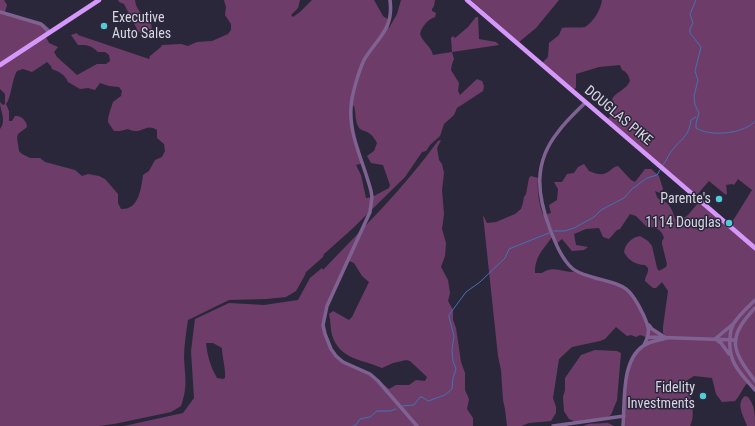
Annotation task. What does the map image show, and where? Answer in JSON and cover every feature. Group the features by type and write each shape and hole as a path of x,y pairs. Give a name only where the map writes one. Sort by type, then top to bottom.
{"main road":[{"path":"0,66 98,0"},
{"name":"DOUGLAS PIKE","path":"467,0 755,248"}],"street":[{"path":"390,0 390,16 386,29 364,62 350,107 352,134 371,191 372,197 370,212 327,306 324,325 327,341 336,356 343,362 370,374 378,381 417,426"},
{"path":"0,12 40,24 49,32"},
{"path":"585,103 558,132 547,148 541,164 539,182 540,199 556,244 572,268 583,274 621,285 631,292 637,300 648,324 652,329 667,338"},
{"path":"715,339 734,324 755,300"},
{"path":"755,308 739,328 736,340 736,352 741,362 755,381"},
{"path":"623,426 627,372 634,356 644,345 648,337 648,324"},
{"path":"730,356 730,332 734,324"},
{"path":"648,337 736,340"},
{"path":"644,345 667,338"},
{"path":"715,339 721,343 735,366 755,390"},
{"path":"553,426 624,416"}],"shaded area":[{"path":"0,0 4,0 7,5 5,12 44,24 51,30 45,35 49,43 58,47 54,52 57,57 77,75 97,64 106,64 110,61 109,55 105,52 98,52 89,46 78,45 71,35 77,33 78,35 149,59 150,56 162,45 181,44 188,46 197,42 212,41 228,34 231,30 231,24 225,15 226,7 224,0 300,0 298,8 291,15 293,17 312,0 374,0 383,16 389,20 387,24 389,28 397,14 401,0 435,0 432,11 436,13 435,17 430,19 424,26 420,34 421,37 431,49 433,55 452,52 454,59 451,70 459,83 458,91 460,95 477,79 482,81 484,86 483,91 457,108 454,115 444,124 440,136 426,151 422,152 405,177 306,272 296,291 286,297 229,300 188,320 184,353 185,387 181,406 171,412 98,426 0,426 0,129 3,119 0,102 3,105 5,104 5,94 0,89","holes":["47,62 52,69 62,74 68,82 80,89 88,88 95,90 100,83 119,87 122,91 121,96 113,102 108,119 108,122 114,131 128,129 137,131 149,127 157,130 157,138 164,144 165,151 162,157 155,160 149,171 143,175 138,198 132,206 121,209 118,203 118,194 105,179 99,176 88,174 82,176 75,170 45,162 40,158 30,158 19,151 17,138 18,134 27,127 27,125 19,116 15,116 12,121 9,121 9,111 6,104 17,71 23,69 32,72","351,105 354,106 356,121 359,128 370,134 377,143 374,151 367,156 371,163 383,165 390,185 389,188 372,197 366,198 361,175 356,165 363,163 351,123"]},
{"path":"118,0 135,0 137,8 151,24 152,29 149,36 146,32 142,34 138,31 124,4"},
{"path":"471,0 559,0 536,28 519,42"},
{"path":"602,0 755,0 755,388 749,381 735,401 722,402 716,394 712,378 694,376 686,381 693,409 690,426 623,426 627,373 633,357 645,345 646,337 640,335 636,337 631,335 627,336 616,327 605,339 572,347 559,359 553,398 556,413 551,421 529,423 521,426 507,426 483,215 487,223 496,222 515,214 521,209 529,178 531,176 538,178 540,206 543,215 551,213 549,205 557,200 558,189 554,182 562,182 567,174 574,173 578,167 584,164 589,171 600,174 604,174 618,166 631,180 635,182 645,169 651,169 659,176 663,189 660,193 655,191 657,197 668,204 675,219 681,220 688,215 699,202 730,224 752,190 738,179 734,185 726,185 726,195 709,181 695,197 607,120 616,108 612,99 630,81 628,74 622,70 620,65 599,67 576,74 576,88 572,90 542,63 548,57 549,43 559,35 562,28 585,27 594,19","holes":["630,214 636,216 647,227 655,228 660,231 664,238 662,244 667,264 666,267 659,271 652,246 648,241 640,236 629,241 624,252 633,262 645,265 648,268 645,281 653,288 656,288 662,282 668,291 663,327 663,333 667,338 648,327 636,302 624,287 574,272 550,269 542,273 535,273 536,262 552,237 556,244 562,239 572,251 584,250 588,247 576,245 574,234 586,229 599,228 603,237 609,239 617,230 620,229"]},
{"path":"476,17 478,17 479,39 496,42 499,45 452,52 451,38 453,36 455,38 468,27"},
{"path":"441,140 437,148 439,160 442,164 444,173 442,190 444,214 442,229 446,243 445,256 441,267 448,280 450,293 448,301 453,310 453,320 456,328 461,362 465,373 465,390 469,399 467,409 473,418 473,426 124,426 183,413 194,398 191,351 195,319 229,303 264,305 298,300 310,278 322,268 323,270 383,207 438,141","holes":["349,261 354,263 362,276 369,282 352,317 349,320 333,311 329,314 331,332 336,343 340,349 352,358 382,368 393,363 406,360 410,361 427,377 425,381 416,380 409,385 396,385 389,389 374,377 341,359 335,354 324,334 325,308","206,343 213,343 222,348 225,378 217,378 207,352"]},
{"path":"595,350 617,351 621,353 617,400 611,415 605,418 576,422 569,419 564,411 563,397 565,390 565,378 581,355"},
{"path":"745,396 748,397 753,407 755,414 755,426 747,426 742,414 740,406 742,399"},
{"path":"608,423 614,426 583,426 588,424"}],"waterway":[{"path":"696,0 690,14 693,23 690,33 701,47 695,71 698,80 694,96 695,105 699,113 696,128 701,131 714,133 729,133 749,126 755,121"},
{"path":"663,165 689,130 691,120 696,117"},
{"path":"554,231 565,231 574,228 594,217 601,210 624,198 632,189 647,178 657,175 660,170"},
{"path":"402,406 414,405 420,397 428,401 445,395 452,389 456,369 453,361 452,350 454,336 449,315 466,292 480,282 505,258 509,249 549,233"},
{"path":"353,426 356,425 360,419 370,417 377,411 390,411 396,409"}],"place":[{"name":"Executive Auto Sales","path":"104,26"},
{"name":"Parente's","path":"719,199"},
{"name":"1114 Douglas","path":"729,223"},
{"name":"Fidelity Investments","path":"703,396"}]}
